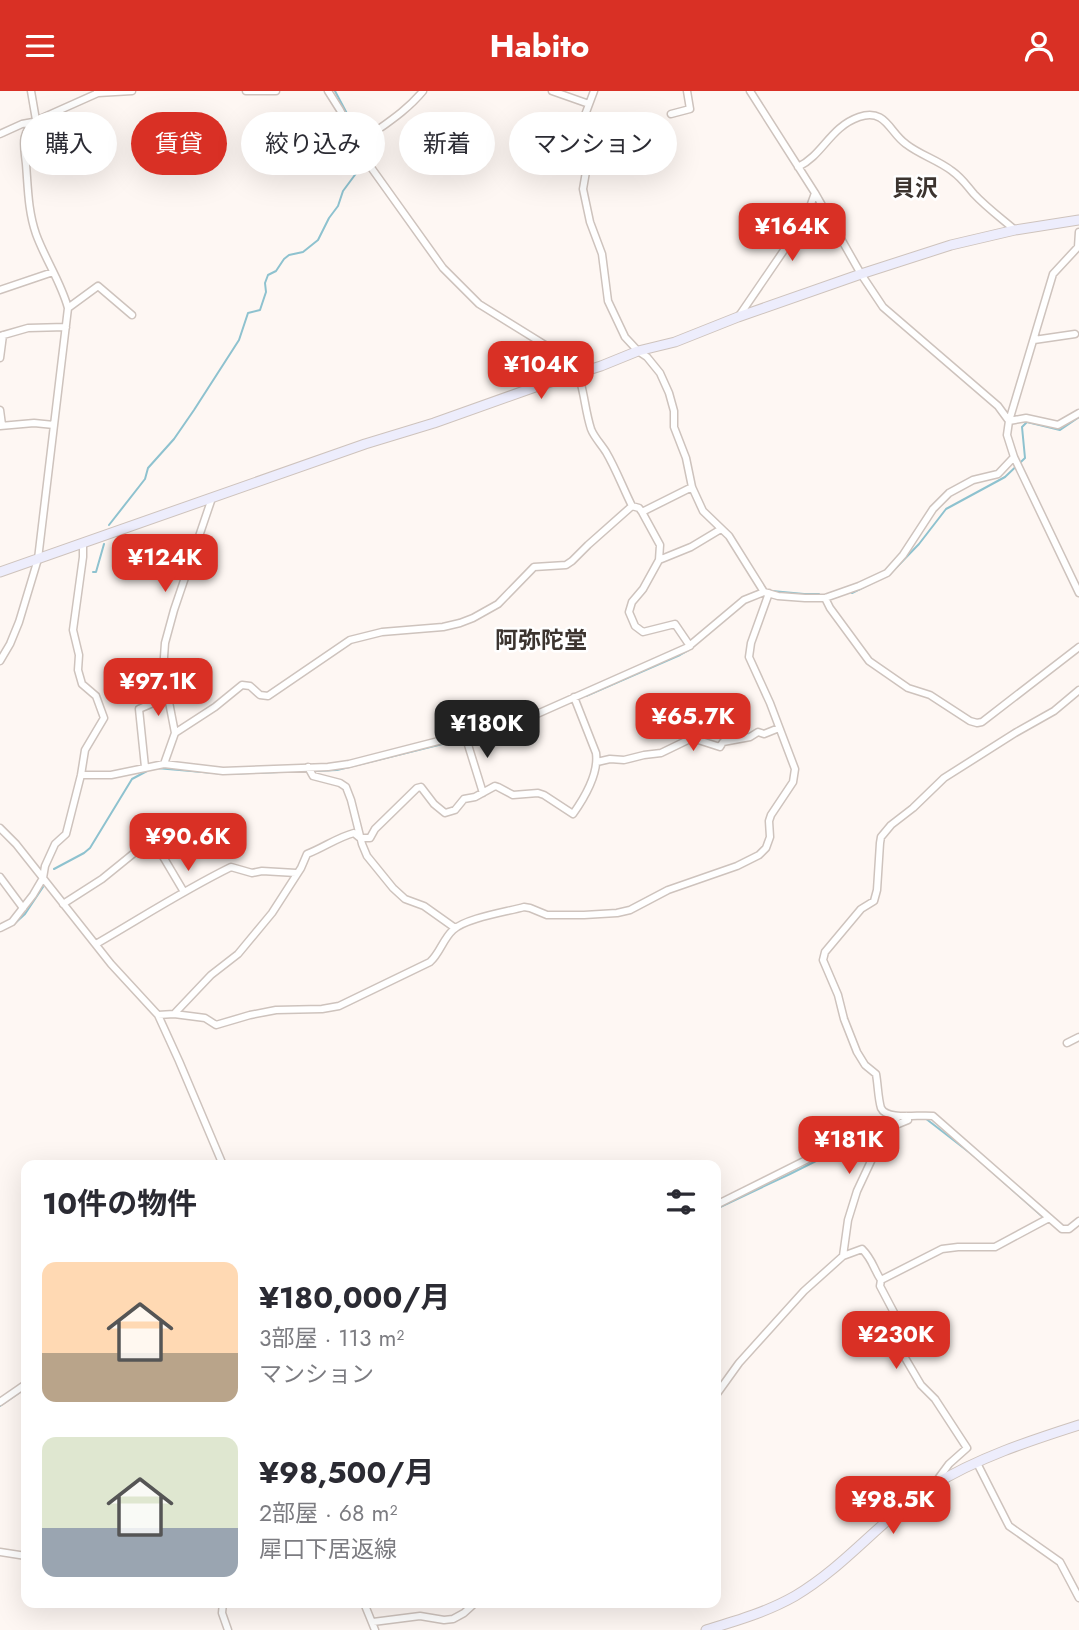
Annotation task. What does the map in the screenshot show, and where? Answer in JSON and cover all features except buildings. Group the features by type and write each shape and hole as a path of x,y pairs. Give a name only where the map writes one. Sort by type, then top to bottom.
{"street":[{"path":"31,91 35,112"},
{"path":"56,112 98,92 132,91"},
{"path":"246,91 276,91"},
{"path":"328,91 341,112"},
{"path":"385,125 412,104 423,91"},
{"path":"552,91 589,104"},
{"path":"158,1015 205,1018 216,1025 276,1010 339,1006 430,962 455,928 465,923 523,907 547,915 617,913 630,910 668,890 737,866 759,855 766,848 771,815 793,782 796,769 749,657 766,593 729,536 703,511 692,487 686,458 674,427 674,411 669,393 660,373 625,337 608,301 602,254 590,222 583,189 591,143 579,131 594,91"},
{"path":"677,112 690,109 687,91"},
{"path":"750,91 883,307 999,407 1009,421"},
{"path":"798,167 808,162 831,134 849,121 863,115 876,115 886,121 905,144 949,168 963,179 975,195 1015,230"},
{"path":"0,134 21,124"},
{"path":"0,661 19,622 38,559 68,308 36,233 30,213 27,175"},
{"path":"376,175 443,268 467,294 571,361 579,373 592,432 605,449 632,506 642,512 660,545 659,560 643,589 632,602 629,613 635,626 642,632 675,624 690,646"},
{"path":"738,317 806,218 815,193"},
{"path":"0,572 365,444 434,423 638,351 675,342 861,274 951,245 1015,230 1079,220"},
{"path":"1079,232 1078,247 1053,274 1007,435 1014,457 1079,593"},
{"path":"0,290 53,272"},
{"path":"68,308 98,286 132,315"},
{"path":"0,358 1,336 28,328 66,327"},
{"path":"1034,340 1075,334"},
{"path":"0,410 1,426 34,423 54,425"},
{"path":"1009,421 1026,418 1058,425 1079,413"},
{"path":"81,775 111,775 164,764 223,771 328,767 528,718 690,646 744,600 766,593 805,599 825,598 887,573 903,555 933,509 949,493 973,480 998,474 1014,457"},
{"path":"642,512 692,487"},
{"path":"164,764 175,733 163,671 165,643 212,498"},
{"path":"175,733 215,707 242,685 250,686 260,695 268,696 350,640 382,632 460,624 473,618 498,604 534,567 566,565 572,561 632,506"},
{"path":"659,560 691,547 721,529"},
{"path":"0,928 12,922 23,908 43,878 45,866 55,844 66,834 85,750 104,718 96,696 82,684 73,630 83,543"},
{"path":"825,598 869,661 908,688 930,695 977,723 982,722 1079,647"},
{"path":"1079,690 1054,711 944,778 891,825 881,837 874,901 861,909 823,955 857,1052 865,1065 876,1074 882,1110 894,1116 933,1116 1046,1219 1062,1229 1069,1229 1079,1221"},
{"path":"145,767 139,709 167,697"},
{"path":"174,1014 211,975 238,954 277,906 301,869 307,854 346,835 354,833 360,838 370,838 375,829 417,788 421,787 445,813 455,810 464,799 475,797 495,786 513,795 544,795 573,814 586,792 597,762 575,697"},
{"path":"597,762 661,753 692,739 720,747 723,742 750,737 758,731 764,734 779,728"},
{"path":"465,735 483,793"},
{"path":"308,767 313,776 346,787 367,856 393,888 405,899 424,906 455,928"},
{"path":"0,828 16,844 111,964 158,1015 221,1160"},
{"path":"0,841 7,836"},
{"path":"64,904 102,879 153,837 184,892"},
{"path":"96,944 230,867 252,873 296,873"},
{"path":"0,877 23,908"},
{"path":"1066,1043 1079,1037"},
{"path":"721,1202 868,1129 906,1116"},
{"path":"843,1256 848,1220 857,1191 886,1129 908,1120 906,1116"},
{"path":"881,1280 942,1248 995,1247 1046,1219"},
{"path":"721,1388 739,1363 804,1291 843,1256 862,1249 871,1257 881,1280 880,1286 901,1324 891,1334 920,1385 935,1399 967,1448 948,1464 933,1486"},
{"path":"0,1402 21,1387"},
{"path":"706,1630 752,1616 795,1596 830,1571 910,1502 933,1486 1015,1447 1079,1425"},
{"path":"977,1463 1009,1525 1060,1562 1079,1598"},
{"path":"0,1552 21,1555"},
{"path":"222,1608 228,1630"},
{"path":"366,1608 375,1630"},
{"path":"373,1622 420,1616 453,1619 470,1608"},
{"path":"721,1626 734,1630"}],"waterway":[{"path":"335,91 346,112"},
{"path":"109,525 145,479 148,468 174,439 194,410 239,340 248,313 260,310 268,275 276,271 289,255 303,252 318,240 338,206 343,191 355,175"},
{"path":"890,574 919,544 946,509 1005,477 1025,458 1022,427 1027,422 1060,430 1079,417"},
{"path":"93,572 96,572 104,544"},
{"path":"852,593 882,578"},
{"path":"772,591 819,594"},
{"path":"586,696 689,650"},
{"path":"470,737 525,722"},
{"path":"314,771 337,770 463,739"},
{"path":"156,768 226,774 279,772"},
{"path":"54,869 90,848 132,779 147,771"},
{"path":"13,925 25,914 43,887"},
{"path":"925,1118 974,1156 1044,1218"},
{"path":"721,1207 888,1125"},
{"path":"0,1406 21,1391"}],"district":[{"name":"貝沢","path":"915,188"},
{"name":"阿弥陀堂","path":"541,640"}]}
